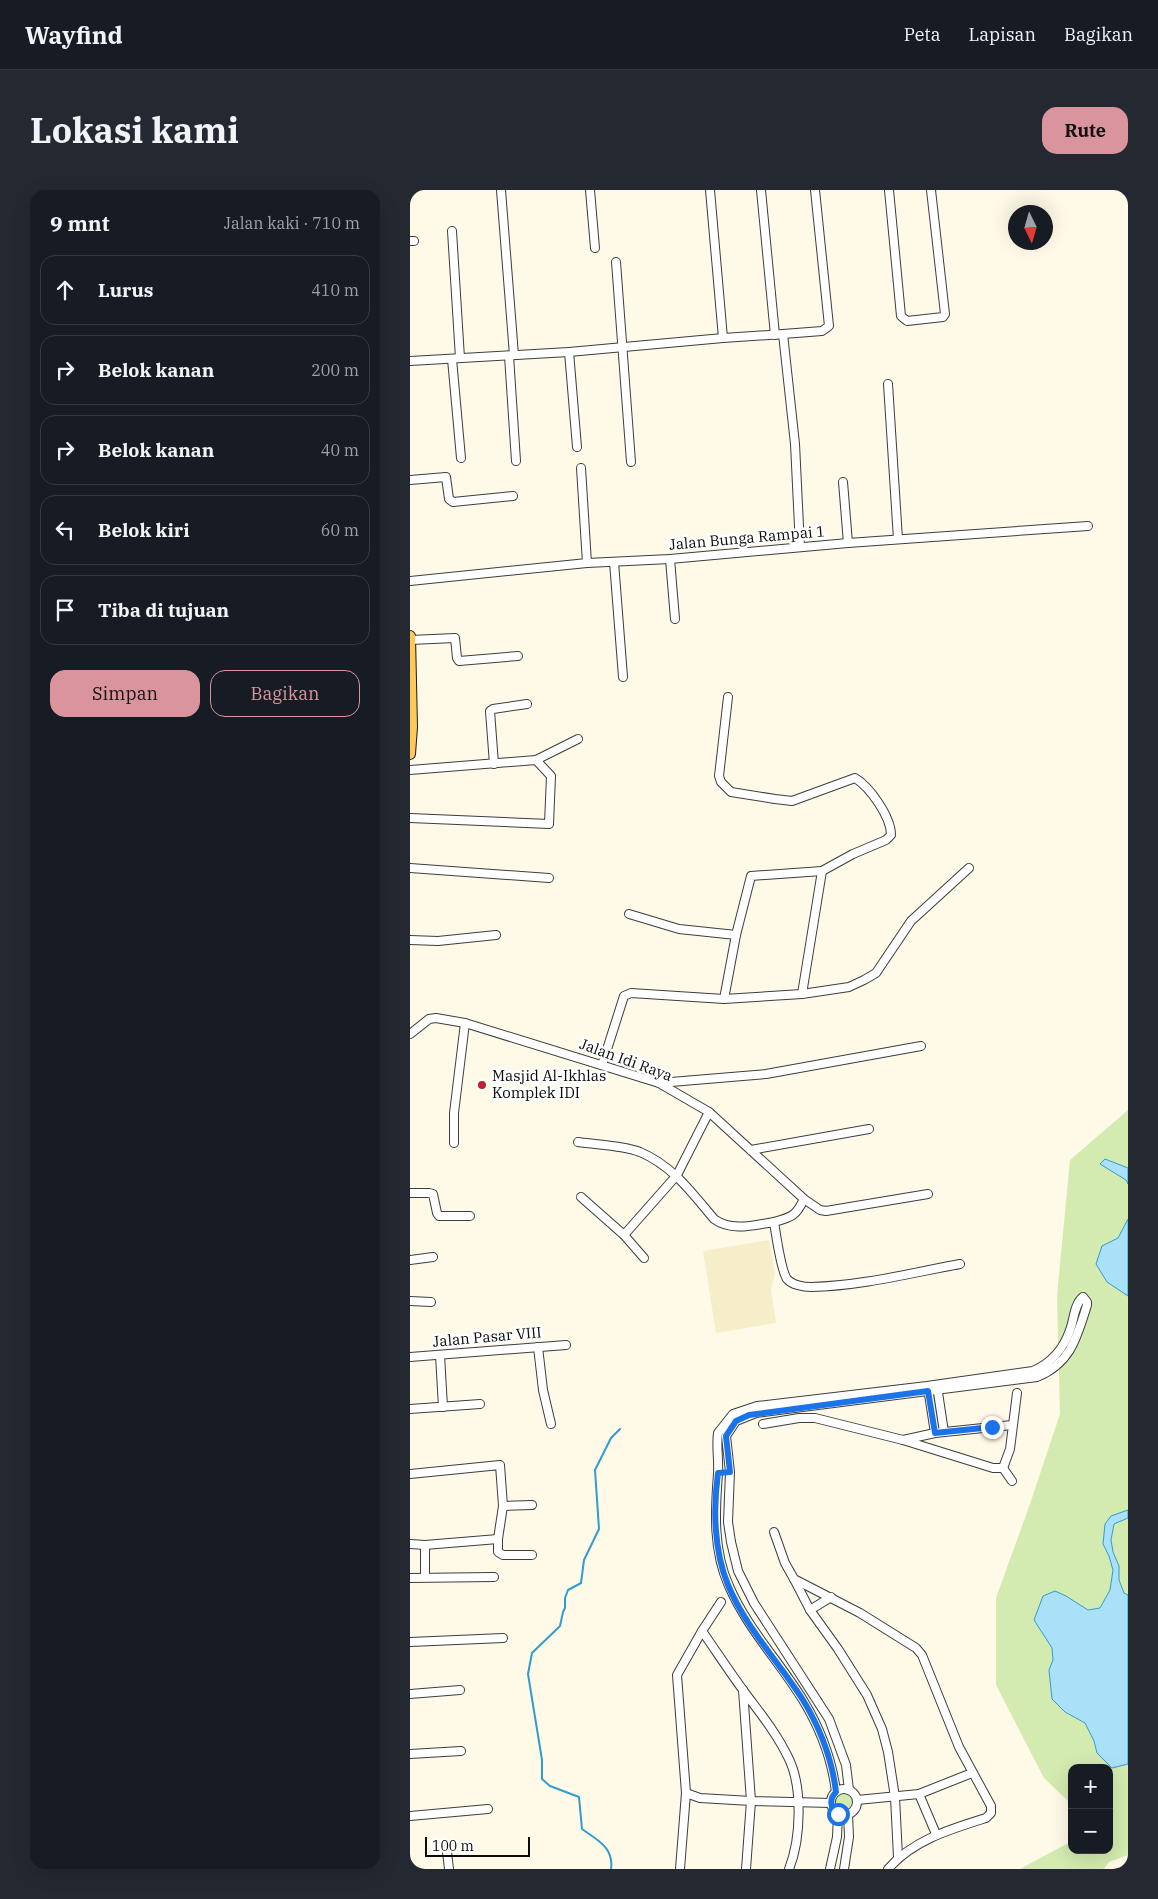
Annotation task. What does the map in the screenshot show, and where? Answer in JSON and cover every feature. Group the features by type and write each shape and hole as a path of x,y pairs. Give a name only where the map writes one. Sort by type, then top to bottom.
{"main road":[{"path":"410,638 410,754"}],"street":[{"path":"501,190 512,355 516,460"},
{"path":"590,190 595,248"},
{"path":"710,190 723,338"},
{"path":"762,190 779,335 795,444 800,547"},
{"path":"410,361 569,352 822,331 829,326 815,190"},
{"path":"889,190 901,316 907,321 942,317 945,314 931,190"},
{"path":"452,231 460,358"},
{"path":"616,262 631,462"},
{"path":"569,352 577,447"},
{"path":"452,359 461,458"},
{"path":"888,384 898,539"},
{"path":"581,468 586,563"},
{"path":"410,480 446,477 449,499 453,502 513,496"},
{"path":"843,482 848,542"},
{"name":"Jalan Bunga Rampai 1","path":"410,581 586,563 670,559 848,542 1088,526"},
{"path":"670,559 675,619"},
{"path":"614,562 623,677"},
{"path":"410,638 456,638 457,658 460,661 518,656"},
{"path":"724,999 736,935 751,876 822,871 852,854 890,838 891,835 890,825 871,792 854,778 792,800 737,793 725,787 719,776 728,697"},
{"path":"494,764 490,711 528,704"},
{"path":"410,770 536,760 578,739"},
{"path":"410,818 549,824 551,776 536,760"},
{"path":"410,868 549,878"},
{"path":"602,1065 624,996 631,993 724,999 802,994 849,987 876,972 911,921 969,868"},
{"path":"802,994 822,871"},
{"path":"629,914 680,929 736,935"},
{"path":"410,940 438,941 496,935"},
{"name":"Jalan Idi Raya","path":"410,1034 429,1019 436,1018 465,1023 659,1084 709,1112 804,1199 820,1210 826,1211 928,1194"},
{"path":"454,1143 454,1113 465,1023"},
{"path":"659,1084 766,1074 921,1046"},
{"path":"624,1236 677,1175 709,1112"},
{"path":"751,1150 869,1130"},
{"path":"578,1142 641,1152 677,1175 714,1219 728,1226 739,1227 774,1222 793,1216 804,1199"},
{"path":"410,1194 429,1192 433,1194 439,1216 470,1216"},
{"path":"581,1197 624,1236 644,1258"},
{"path":"774,1222 784,1273 786,1278 796,1285 810,1287 850,1283 960,1264"},
{"path":"410,1260 433,1257"},
{"path":"836,1792 830,1758 814,1721 803,1700 749,1624 728,1584 718,1544 715,1510 718,1473 718,1432 733,1414 757,1406 928,1389 938,1387 1025,1372 1041,1367 1052,1359 1064,1343 1070,1331 1078,1302 1083,1297 1086,1299 1087,1305 1073,1346 1060,1363 1046,1373 1031,1379 938,1387"},
{"path":"410,1301 430,1302"},
{"name":"Jalan Pasar VIII","path":"410,1358 566,1345"},
{"path":"538,1347 543,1390 551,1424"},
{"path":"440,1355 443,1407"},
{"path":"938,1387 944,1432"},
{"path":"928,1389 935,1433"},
{"path":"1003,1468 1010,1449 1017,1393"},
{"path":"849,1790 846,1765 829,1719 754,1602 738,1571 728,1522 730,1472 726,1436 732,1426 742,1418 756,1413 852,1398"},
{"path":"410,1409 480,1404"},
{"path":"763,1424 799,1418 815,1418 903,1440 993,1468 1003,1468"},
{"path":"903,1440 935,1433 1012,1425"},
{"path":"410,1474 500,1464 503,1506 498,1552 503,1555 532,1554"},
{"path":"1003,1468 1012,1481"},
{"path":"718,1473 730,1472"},
{"path":"503,1506 532,1505"},
{"path":"774,1532 785,1563 810,1610 838,1649 867,1695 877,1715 888,1752 895,1797 898,1857"},
{"path":"410,1544 425,1545 498,1540"},
{"path":"425,1545 425,1578"},
{"path":"410,1578 494,1577"},
{"path":"794,1579 860,1613 916,1648 922,1655 959,1747 991,1806 991,1813 986,1818 936,1834 898,1857 888,1869"},
{"path":"810,1610 831,1597"},
{"path":"680,1869 686,1793 677,1675 721,1602"},
{"path":"702,1631 771,1726 788,1757 796,1786 798,1832 789,1869"},
{"path":"410,1642 503,1638"},
{"path":"410,1694 460,1690"},
{"path":"743,1690 751,1802 746,1869"},
{"path":"410,1754 461,1750"},
{"path":"857,1800 919,1794 972,1773"},
{"path":"842,1789 849,1790 856,1796 855,1809 848,1814 838,1814 833,1809 831,1803 836,1792 842,1789"},
{"path":"686,1793 700,1798 751,1802 831,1803"},
{"path":"919,1794 936,1834"},
{"path":"684,1806 700,1798"},
{"path":"410,1816 488,1809"},
{"path":"830,1869 837,1837 838,1814"},
{"path":"844,1869 849,1837 848,1814"},
{"path":"447,1852 449,1869"}],"shaded area":[{"path":"769,1240 775,1274 771,1290 776,1323 716,1333 703,1251"}],"green space":[{"path":"1128,1110 1128,1855 1109,1862 1104,1869 1020,1869 1068,1843 1068,1854 1113,1854 1113,1764 1068,1764 1068,1801 1044,1778 996,1685 996,1598 1060,1414 1057,1296 1070,1160"},
{"path":"844,1793 850,1796 853,1802 850,1808 844,1811 838,1808 835,1802 838,1796"}],"water":[{"path":"1105,1159 1128,1168 1128,1184 1126,1180 1100,1164"},
{"path":"1128,1219 1128,1296 1107,1282 1096,1264 1102,1246 1118,1238"},
{"path":"1128,1510 1128,1518 1114,1524 1111,1540 1113,1552 1119,1566 1119,1580 1124,1593 1128,1595 1128,1764 1113,1768 1113,1764 1108,1764 1097,1753 1094,1741 1085,1723 1065,1712 1052,1699 1049,1670 1053,1660 1052,1648 1034,1620 1043,1596 1055,1591 1088,1610 1100,1608 1110,1590 1113,1570 1103,1544 1105,1524 1111,1516"}],"waterway":[{"path":"611,1869 610,1855 607,1850 599,1841 582,1829 579,1797 550,1786 542,1779 542,1760 528,1674 532,1653 560,1626 568,1590 581,1583 584,1560 599,1529 595,1470 611,1438 620,1429"}],"place":[{"name":"Masjid Al-Ikhlas Komplek IDI","path":"482,1085"}],"route":[{"path":"838,1814 833,1809 831,1803 831,1799 836,1792 830,1758 814,1721 803,1700 742,1613 728,1584 721,1562 715,1510 718,1473 730,1472 726,1436 736,1421 756,1413 928,1391 935,1433 992,1427"}]}
